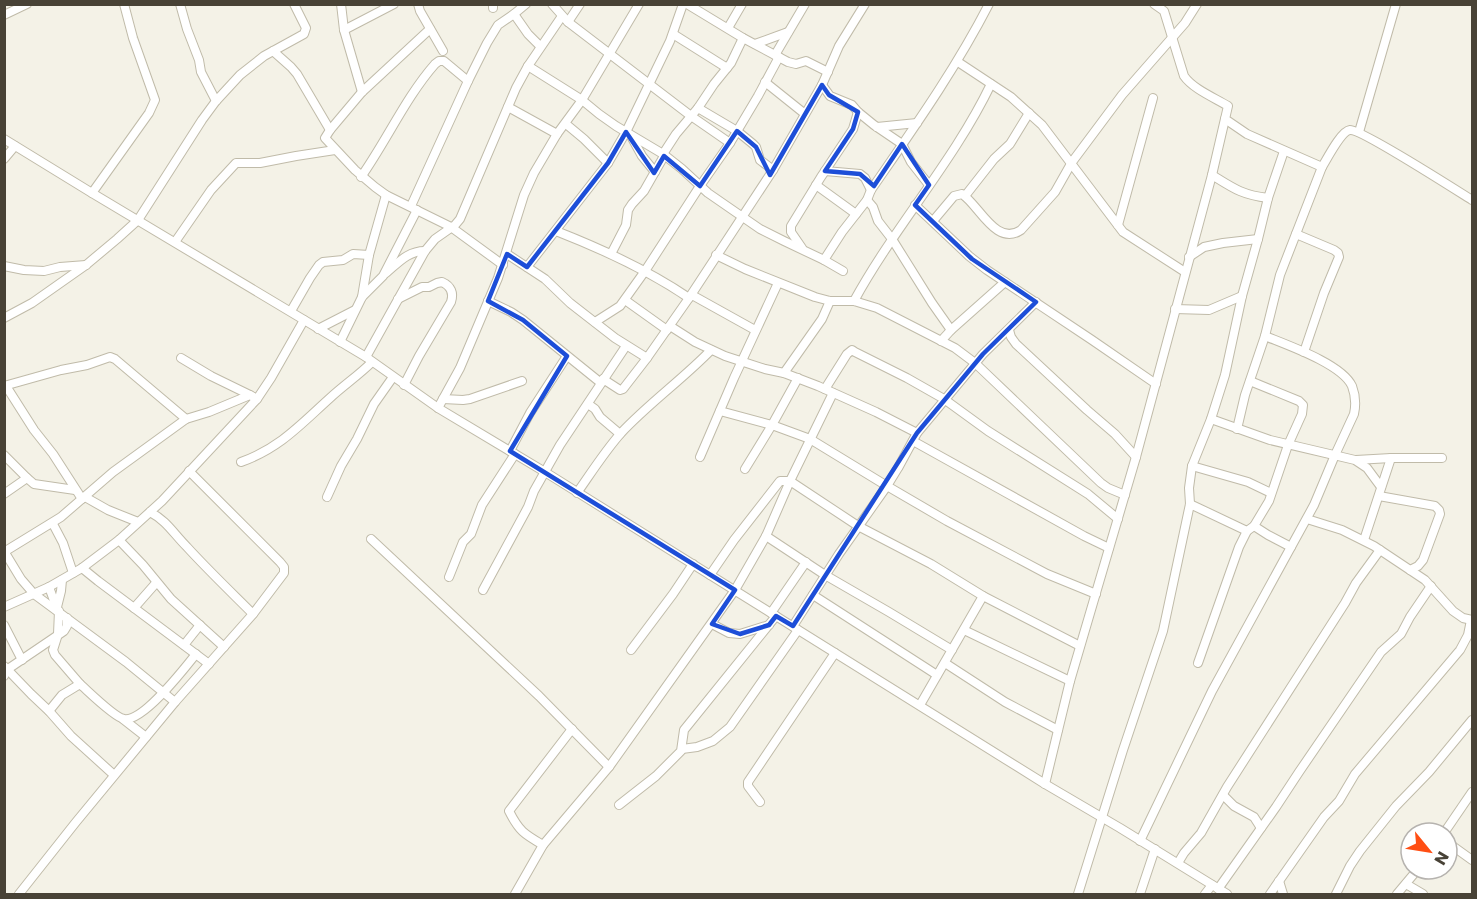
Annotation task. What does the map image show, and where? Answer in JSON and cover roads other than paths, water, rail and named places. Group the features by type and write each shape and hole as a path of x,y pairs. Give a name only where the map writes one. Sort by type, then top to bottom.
{"street":[{"path":"92,193 156,100 133,38 124,4"},
{"path":"180,4 201,72 216,101"},
{"path":"4,318 32,303 86,265 138,220 216,101 251,65 304,34 306,28 294,4"},
{"path":"341,4 344,30 362,92"},
{"path":"344,30 394,4"},
{"path":"418,4 443,51"},
{"path":"383,276 468,81 498,25 526,4"},
{"path":"552,4 565,18 609,53 730,143"},
{"path":"241,462 260,454 287,437 369,360 398,299 425,250 435,239 457,223 463,213 487,154 528,66 540,46 580,4"},
{"path":"438,408 464,357 488,301 507,254 527,188 542,157 582,100 639,4"},
{"path":"526,267 608,163 628,133 685,4 777,56 795,64 806,61 828,72"},
{"path":"728,28 742,4"},
{"path":"595,322 617,309 625,300 730,143 758,96 788,32 805,4"},
{"path":"488,301 523,320 602,381 620,390 623,389 691,296 772,170 822,85 839,46 865,4"},
{"path":"824,260 867,200 958,62 989,4"},
{"path":"1045,784 1070,681 1156,384 1212,175 1228,106 1186,80 1164,8 1154,4"},
{"path":"933,221 954,196 960,194 965,196 998,231 1017,233 1050,199 1072,162 1134,79 1185,23 1197,4"},
{"path":"1359,132 1396,4"},
{"path":"4,15 20,5"},
{"path":"514,14 540,46"},
{"path":"316,153 330,130 362,92 430,29"},
{"path":"755,44 788,32"},
{"path":"673,34 727,68"},
{"path":"611,254 626,225 628,210 644,191 664,155 727,68 743,38"},
{"path":"273,51 297,74 330,130"},
{"path":"361,177 414,92 435,64 444,61 468,81"},
{"path":"958,62 1011,97 1042,125 1128,235 1185,272"},
{"path":"528,66 664,155 720,202 772,236 843,271"},
{"path":"765,82 805,114"},
{"path":"854,301 874,265 974,117 991,84"},
{"path":"822,85 830,96 848,103 902,144 911,162 929,185"},
{"path":"1118,225 1153,98"},
{"path":"508,107 557,134"},
{"path":"698,108 737,131 756,147 758,158 772,170"},
{"path":"802,250 790,229 792,222 853,129 858,112"},
{"path":"965,196 994,159 1010,144 1029,113"},
{"path":"1225,119 1247,134 1322,167"},
{"path":"853,129 917,123"},
{"path":"566,124 608,163"},
{"path":"1237,429 1245,395 1265,336 1280,275 1322,167 1342,135 1349,130 1359,132 1473,200"},
{"path":"628,133 655,172"},
{"path":"326,138 361,177 386,195 451,226 502,265"},
{"path":"4,139 291,311 369,360 438,408 1227,894"},
{"path":"4,159 15,146"},
{"path":"175,242 212,190 236,163 260,163 335,150"},
{"path":"1078,894 1089,854 1163,631 1190,504 1189,488 1192,466 1211,419 1225,375 1242,296 1268,198 1284,151"},
{"path":"825,171 860,174 872,190"},
{"path":"1212,175 1242,193 1268,198"},
{"path":"816,185 856,214"},
{"path":"362,297 369,255 386,195"},
{"path":"867,200 873,207 878,221 951,330"},
{"path":"915,205 972,259 1156,384"},
{"path":"433,219 435,239"},
{"path":"556,231 611,254 755,330"},
{"path":"1296,234 1334,250 1339,257 1324,292 1304,352"},
{"path":"1189,257 1204,247 1258,239"},
{"path":"340,342 362,297 409,254 425,250"},
{"path":"291,311 310,278 323,262 343,261 353,254 369,255"},
{"path":"507,254 545,279 570,303 626,346 647,358"},
{"path":"716,255 815,297 830,301 854,301 886,312 961,352 1101,483 1125,495"},
{"path":"4,266 44,271 86,265"},
{"path":"398,299 422,287 442,282 451,289 453,296 404,385"},
{"path":"941,341 1005,282"},
{"path":"700,457 778,283"},
{"path":"1175,309 1209,310 1242,296"},
{"path":"625,300 669,328 711,350 741,362 798,378 876,412 1084,536 1109,548"},
{"path":"784,373 816,328 830,301"},
{"path":"682,749 697,747 713,741 730,727 795,628 825,575 898,468 915,437 975,363 1036,302"},
{"path":"318,330 355,310"},
{"path":"4,607 49,587 82,568 119,540 162,501 267,384 304,320"},
{"path":"1009,330 1016,344 1136,456"},
{"path":"1140,841 1212,691 1307,519 1354,414 1353,392 1349,381 1342,374 1304,352 1265,336"},
{"path":"483,590 560,445 626,346"},
{"path":"577,493 620,434 711,350"},
{"path":"515,894 543,845 609,767 735,591 766,536 829,391 852,350 944,399 988,431 1088,494 1118,519"},
{"path":"449,577 464,542 471,534 482,505 512,452 530,413 567,356"},
{"path":"75,490 53,454 5,386 110,357 186,418"},
{"path":"181,358 253,397"},
{"path":"327,497 374,404 393,377"},
{"path":"745,469 798,378"},
{"path":"443,399 470,399 522,381"},
{"path":"1198,663 1239,547 1269,501 1288,445 1302,414 1303,405 1299,400 1250,381"},
{"path":"175,702 126,662 34,594 21,579 5,552 53,524 130,459 186,418 253,397"},
{"path":"588,404 620,434"},
{"path":"720,411 772,425 810,439 957,526 1047,574 1096,594"},
{"path":"1211,419 1270,440 1355,460 1442,458"},
{"path":"4,455 34,484 75,490 114,513 138,522"},
{"path":"1364,540 1390,458"},
{"path":"1355,460 1367,468 1381,487"},
{"path":"1192,466 1248,482 1271,493"},
{"path":"19,894 114,775 253,614 284,573 284,567 271,552 189,471"},
{"path":"4,494 27,478"},
{"path":"710,575 780,481 790,481 858,525 931,564 983,596 1080,646"},
{"path":"1378,496 1435,506 1440,510 1423,560 1410,570"},
{"path":"161,518 162,501"},
{"path":"1190,504 1291,547"},
{"path":"150,512 161,518 204,566 253,614"},
{"path":"1270,894 1310,839 1320,821 1339,801 1355,774 1460,650 1470,632 1472,620 1463,618 1453,611 1422,578 1364,540 1307,519"},
{"path":"53,524 66,551 73,573"},
{"path":"766,536 825,575 952,650"},
{"path":"370,539 539,696 609,767"},
{"path":"119,540 171,599 224,647"},
{"path":"1178,863 1201,833 1222,795 1356,583 1380,550"},
{"path":"619,805 656,776 682,749 684,730 769,625 806,562"},
{"path":"631,650 693,564"},
{"path":"82,568 209,664"},
{"path":"62,580 58,634 54,645 55,655 80,684 146,737"},
{"path":"134,608 156,583"},
{"path":"1205,894 1215,887 1261,828 1381,652 1401,634 1431,586"},
{"path":"49,587 58,610"},
{"path":"813,595 937,675"},
{"path":"920,705 983,596"},
{"path":"67,618 66,628 6,671 114,775"},
{"path":"712,624 729,633 740,634 769,625"},
{"path":"4,625 8,638 22,660"},
{"path":"184,645 200,625"},
{"path":"964,630 1070,681"},
{"path":"760,802 748,786 748,782 835,653"},
{"path":"123,719 143,711 163,693 196,654"},
{"path":"945,663 1005,702 1058,730"},
{"path":"49,711 62,695 80,684"},
{"path":"1336,894 1350,866 1367,843 1473,720"},
{"path":"543,845 522,833 509,811 572,729"},
{"path":"1452,821 1473,792"},
{"path":"1222,795 1234,806 1254,817 1261,828"},
{"path":"1140,894 1155,849"},
{"path":"1459,850 1473,860"},
{"path":"1279,881 1283,894"},
{"path":"1398,894 1408,881"},
{"path":"1406,884 1423,894"}]}
